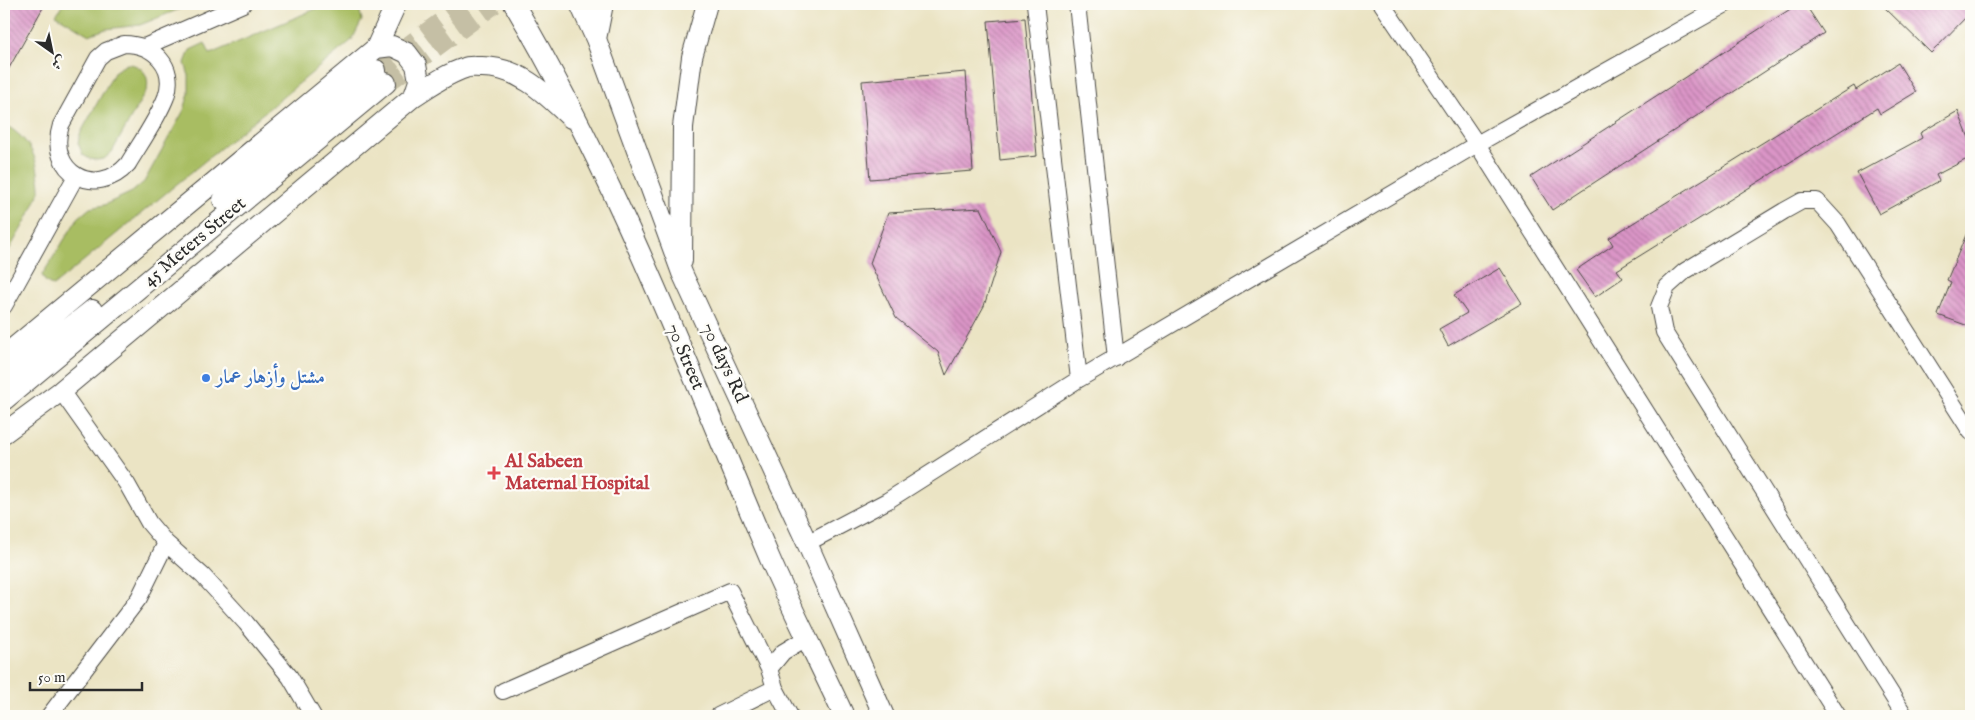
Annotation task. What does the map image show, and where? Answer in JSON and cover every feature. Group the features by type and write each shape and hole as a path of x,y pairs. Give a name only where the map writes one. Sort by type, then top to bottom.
{"main road":[{"path":"4,356 376,48 394,13 396,4"},
{"name":"70 Street","path":"514,4 584,131 656,287 771,562 844,716"},
{"name":"70 days Rd","path":"580,4 596,39 682,273 807,543 884,716"},
{"path":"596,39 603,4"},
{"path":"682,273 683,127 692,57 707,4"},
{"path":"376,48 392,46 407,53 416,65 419,81 414,96"},
{"path":"4,433 61,392 414,96 439,80 466,67 494,66 519,75 545,93 584,131"},
{"name":"45 Meters Street","path":"4,379 138,274 381,77 4,400"}],"street":[{"path":"144,47 243,4"},
{"path":"1035,4 1079,379"},
{"path":"1077,4 1116,358"},
{"path":"1382,4 1477,144 1838,716"},
{"path":"807,543 887,501 1079,379 1477,144 1726,4"},
{"path":"124,44 144,47 157,55 165,67 168,77 166,97 122,172 113,177 98,181 76,176 69,170 59,154 58,135 60,126 98,58 106,51 124,44"},
{"path":"4,306 76,176"},
{"path":"1905,716 1664,332 1659,307 1667,287 1685,271 1784,211 1802,201 1817,201 1838,224 1971,432"},
{"path":"61,392 126,484 149,523 166,543 203,576 246,623 290,677 313,716"},
{"path":"49,716 138,598 166,543"},
{"path":"503,691 730,590 770,669 775,688 790,716"},
{"path":"770,669 782,652 808,637"},
{"path":"718,716 775,688"}],"green space":[{"path":"63,4 192,4 140,25 106,29 89,35 56,15"},
{"path":"327,4 358,4 362,20 352,40 53,286 45,281 42,275 78,218 90,208 104,205 132,192 144,182 184,110 189,93 189,76 185,63 190,50 205,43 210,54"},
{"path":"127,64 136,66 143,71 147,79 147,89 112,152 104,159 90,159 83,155 78,143 80,134 115,71"},
{"path":"4,124 17,133 31,150 36,164 40,187 30,212 4,259"}],"building":[{"path":"4,4 45,4 4,77"},
{"path":"1798,4 1805,4 1824,33 1552,210 1531,177"},
{"path":"1881,4 1971,4 1971,12 1931,53"},
{"path":"1025,18 1037,156 1000,160 988,21"},
{"path":"1898,63 1916,92 1880,114 1877,108 1617,270 1623,278 1595,297 1576,270 1613,245 1609,238 1854,86 1856,90"},
{"path":"966,72 973,171 870,179 862,81"},
{"path":"1958,111 1971,143 1971,157 1936,175 1939,181 1879,214 1857,173 1922,138 1920,133"},
{"path":"981,208 1001,252 984,306 946,375 938,352 896,318 870,263 888,213"},
{"path":"1971,223 1971,327 1938,315 1951,282 1947,280"},
{"path":"1500,268 1522,303 1448,346 1439,329 1467,313 1454,295"}],"tunnel":[{"path":"376,70 466,4"},
{"path":"386,83 494,4"}],"place":[{"name":"مشتل وأزهار عمار","path":"206,378"},
{"name":"Al Sabeen Maternal Hospital","path":"494,473"}]}
